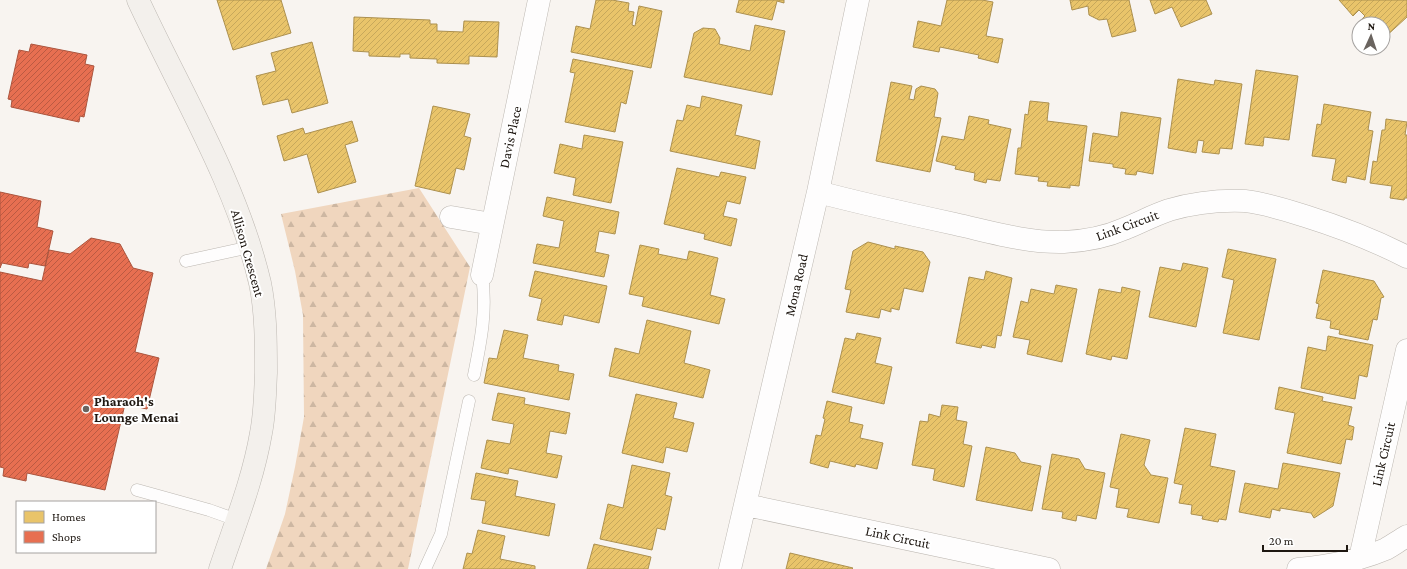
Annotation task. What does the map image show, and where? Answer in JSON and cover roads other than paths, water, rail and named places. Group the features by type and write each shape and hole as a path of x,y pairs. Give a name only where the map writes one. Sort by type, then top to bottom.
{"street":[{"name":"Allison Crescent","path":"138,0 160,48 195,115 225,178 250,247 260,284 265,321 265,400 261,433 252,475 220,569"},
{"name":"Davis Place","path":"482,275 539,0"},
{"name":"Mona Road","path":"730,569 818,192 858,0"},
{"name":"Link Circuit","path":"818,192 862,204 1041,242 1066,242 1089,239 1122,230 1167,211 1188,205 1246,201 1287,210 1356,233 1407,257"},
{"path":"451,217 492,224"},
{"name":"Link Circuit","path":"1360,558 1407,350"},
{"name":"Link Circuit","path":"746,505 1049,569"},
{"path":"1298,569 1340,563 1360,558 1387,548 1407,536"}],"lane":[{"path":"186,261 250,247"},
{"path":"474,375 483,330 485,296 482,275"},
{"path":"425,569 440,534 469,401"},
{"path":"137,490 209,510 237,520"}],"place":[{"name":"Pharaoh's Lounge Menai","path":"86,409"}]}
